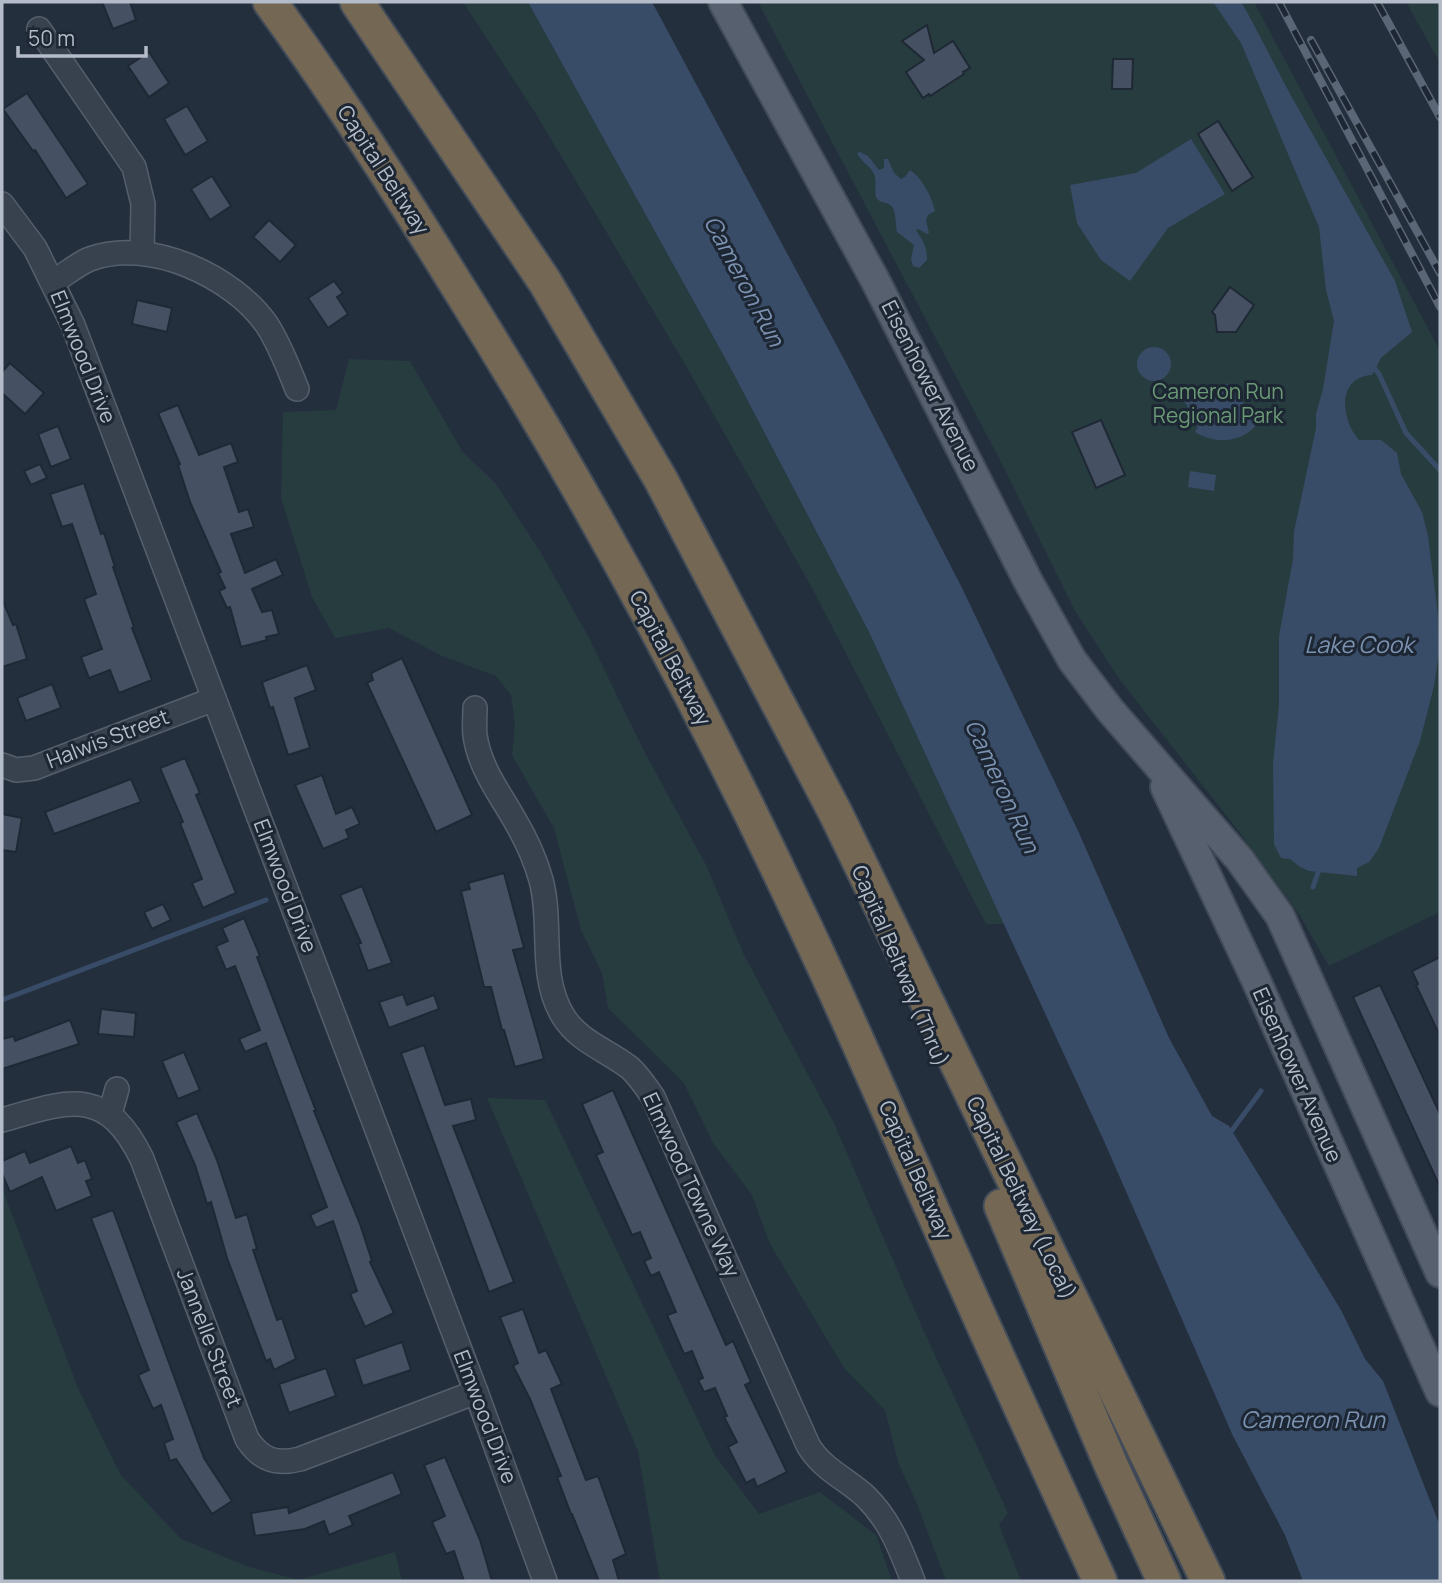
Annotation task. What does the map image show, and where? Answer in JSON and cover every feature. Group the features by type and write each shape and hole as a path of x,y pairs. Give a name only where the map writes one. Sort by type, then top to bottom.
{"highway":[{"name":"Capital Beltway","path":"270,2 365,141 460,289 558,452 672,659 801,918 996,1355"},
{"path":"357,2 545,282 595,365 713,577 836,814"},
{"name":"Capital Beltway (Thru)","path":"836,814 968,1132 1111,1465 1164,1581"},
{"name":"Capital Beltway (Local)","path":"836,814 1208,1581"},
{"path":"996,1355 1080,1581"},
{"path":"996,1355 1100,1581"}],"main road":[{"name":"Eisenhower Avenue","path":"723,2 875,280 1052,626 1092,688 1240,860 1280,915 1440,1272"},
{"name":"Eisenhower Avenue","path":"1152,759 1255,978 1440,1392"}],"street":[{"path":"39,29 134,167 143,204 142,253"},
{"name":"Elmwood Drive","path":"2,204 35,248 73,325 545,1581"},
{"path":"53,282 93,258 142,253 188,265 226,285 247,302 267,324 297,389"},
{"name":"Halwis Street","path":"2,765 16,770 34,768 214,699"},
{"name":"Elmwood Towne Way","path":"475,708 474,734 481,757 492,783 526,840 541,881 547,922 549,977 557,1006 575,1032 628,1066 653,1097 808,1445 818,1461 863,1494 888,1523 897,1538 913,1581"},
{"path":"2,1120 75,1103 110,1114 117,1089"},
{"name":"Jannelle Street","path":"110,1114 124,1129 142,1159 247,1439 263,1457 285,1463 300,1459 476,1392"}],"green space":[{"path":"463,2 528,2 730,367 869,632 1004,924 986,924 811,586 682,359 536,114"},
{"name":"Cameron Run Regional Park","path":"758,2 1254,2 1440,351 1440,912 1329,966 1299,914 1240,833 1120,680 1075,611 1000,460"},
{"path":"1406,2 1440,2 1440,63"},
{"path":"349,359 410,361 462,451 496,484 543,556 589,638 644,751 706,865 744,955 834,1123 922,1327 1008,1513 999,1525 1021,1581 946,1581 898,1462 885,1410 844,1368 770,1244 752,1195 713,1143 684,1083 608,1008 602,973 581,930 554,828 512,755 515,724 511,695 496,676 442,656 389,628 335,638 312,597 281,498 283,412 336,410"},
{"path":"487,1098 545,1100 714,1454 759,1514 820,1492 876,1535 892,1581 660,1581 638,1451"},
{"path":"2,1188 78,1388 120,1474 181,1539 249,1567 299,1580 395,1552 402,1581 2,1581"}],"water":[{"name":"Cameron Run","path":"528,2 652,2 846,363 961,586 1079,833 1169,1038 1212,1116 1229,1126 1341,1310 1365,1359 1383,1381 1440,1526 1440,1581 1303,1581 1285,1535 1233,1436 1104,1141 869,632 730,367"},
{"name":"Lake Cook","path":"1213,2 1241,2 1395,281 1412,332 1381,358 1372,375 1352,383 1345,401 1348,422 1359,440 1381,440 1397,453 1401,474 1422,512 1428,536 1438,615 1439,652 1434,686 1420,741 1379,848 1369,862 1357,868 1357,876 1309,871 1290,859 1281,858 1274,844 1273,764 1279,705 1279,636 1293,559 1294,532 1316,428 1316,414 1323,389 1334,321 1326,290 1319,227 1241,43"},
{"path":"1191,139 1225,194 1168,228 1130,281 1101,260 1077,223 1070,185 1136,173"},
{"path":"857,153 868,156 879,170 884,168 884,159 888,159 894,173 901,179 910,170 929,194 935,211 928,215 926,220 929,233 916,230 927,255 927,260 919,268 913,266 911,259 914,245 897,232 892,207 876,197 874,174"},
{"path":"1154,347 1166,352 1171,364 1166,376 1154,381 1142,376 1137,364 1142,352"},
{"path":"1227,383 1259,422 1245,434 1229,440 1212,439 1195,432 1198,426 1187,417 1190,411 1184,401 1184,394 1193,385 1198,387 1205,398"},
{"path":"1190,471 1216,475 1214,491 1188,487"}],"building":[{"path":"102,2 130,2 136,20 113,29"},
{"path":"927,25 934,53 953,41 970,68 923,98 906,72 924,60 902,41"},
{"path":"149,52 169,83 149,97 128,66"},
{"path":"1113,59 1133,59 1132,89 1112,89"},
{"path":"27,93 88,184 66,198 35,150 33,151 3,109"},
{"path":"187,106 208,141 185,155 164,119"},
{"path":"1218,121 1253,177 1232,191 1198,134"},
{"path":"212,176 231,206 210,220 191,189"},
{"path":"269,220 296,245 280,262 253,237"},
{"path":"334,281 343,293 337,297 348,314 328,328 308,298"},
{"path":"1230,287 1254,305 1236,332 1217,332 1215,315 1212,312"},
{"path":"137,300 172,308 167,332 132,324"},
{"path":"10,363 44,393 25,414 2,393 2,372"},
{"path":"178,405 199,455 231,443 238,462 224,467 239,512 248,509 254,527 231,534 245,573 276,559 283,575 252,589 262,612 272,610 279,634 266,637 267,640 241,647 230,607 227,608 219,591 225,588 218,573 221,572 190,502 178,465 180,464 158,413"},
{"path":"1101,420 1125,475 1096,488 1072,432"},
{"path":"58,426 71,459 51,467 38,434"},
{"path":"40,464 47,478 31,485 24,471"},
{"path":"84,483 101,534 104,533 134,627 132,628 152,680 119,693 110,670 89,678 81,657 102,649 84,599 96,594 72,524 62,527 50,494"},
{"path":"2,599 13,625 16,624 27,659 2,667"},
{"path":"402,658 472,815 436,832 367,683 373,680 371,673"},
{"path":"307,665 316,690 295,698 310,748 288,755 262,682"},
{"path":"52,684 61,708 26,721 17,698"},
{"path":"185,758 200,793 196,795 236,893 203,908 192,883 202,879 180,823 183,822 160,768"},
{"path":"322,775 336,814 352,807 360,824 346,830 349,838 323,849 295,785"},
{"path":"131,779 141,802 54,834 45,812"},
{"path":"2,814 22,818 16,852 2,850"},
{"path":"504,873 524,948 513,950 544,1059 515,1067 491,987 484,987 461,891 470,889 468,883"},
{"path":"362,886 392,963 368,971 358,944 361,943 340,895"},
{"path":"163,904 171,920 152,929 144,912"},
{"path":"244,918 314,1111 360,1224 372,1261 370,1262 394,1313 365,1327 350,1294 357,1291 333,1221 316,1228 310,1215 327,1207 266,1043 245,1052 239,1039 260,1030 235,966 226,970 216,946 228,941 222,928"},
{"path":"1440,957 1440,1036 1412,971"},
{"path":"1380,985 1440,1114 1440,1187 1353,997"},
{"path":"403,994 407,1005 434,995 439,1009 389,1028 379,1002"},
{"path":"101,1009 136,1013 134,1037 98,1034"},
{"path":"70,1020 79,1044 2,1069 2,1039 14,1036 15,1041"},
{"path":"424,1045 445,1105 471,1099 476,1120 453,1126 514,1282 489,1292 401,1053"},
{"path":"184,1052 200,1090 178,1099 162,1061"},
{"path":"613,1090 726,1345 733,1341 751,1382 745,1385 787,1472 757,1487 754,1479 746,1483 728,1447 737,1442 724,1417 727,1416 715,1388 704,1392 698,1380 703,1378 692,1351 684,1354 667,1315 676,1312 659,1272 651,1276 644,1261 651,1258 640,1232 632,1235 596,1155 603,1152 582,1104"},
{"path":"197,1113 217,1160 236,1218 247,1214 257,1249 253,1250 277,1320 282,1318 296,1359 274,1370 270,1359 266,1361 227,1258 211,1202 207,1204 195,1165 176,1122"},
{"path":"71,1146 78,1163 85,1160 92,1179 86,1181 92,1196 56,1211 42,1177 10,1192 2,1174 2,1161 25,1151 30,1163"},
{"path":"113,1210 204,1458 232,1501 212,1514 176,1459 170,1461 164,1443 173,1439 161,1405 153,1409 138,1375 149,1370 91,1218"},
{"path":"523,1309 539,1353 546,1350 562,1384 551,1389 586,1480 598,1476 626,1554 613,1560 619,1581 599,1581 557,1477 561,1476 530,1399 513,1366 518,1363 500,1317"},
{"path":"402,1342 411,1370 363,1386 354,1359"},
{"path":"326,1368 336,1396 289,1413 279,1384"},
{"path":"445,1457 480,1540 492,1581 464,1581 454,1551 446,1554 432,1522 445,1516 424,1465"},
{"path":"393,1472 402,1494 349,1516 353,1525 329,1535 324,1521 305,1529 255,1536 251,1513 288,1507 289,1513"}],"waterway":[{"path":"1372,365 1379,374 1406,433 1440,470"},
{"path":"1313,887 1321,864"},
{"path":"2,1000 266,900"},
{"path":"1227,1137 1261,1091"}],"railway":[{"path":"1279,2 1440,307"},
{"path":"1377,2 1440,117"},
{"path":"1311,40 1440,273"}]}
